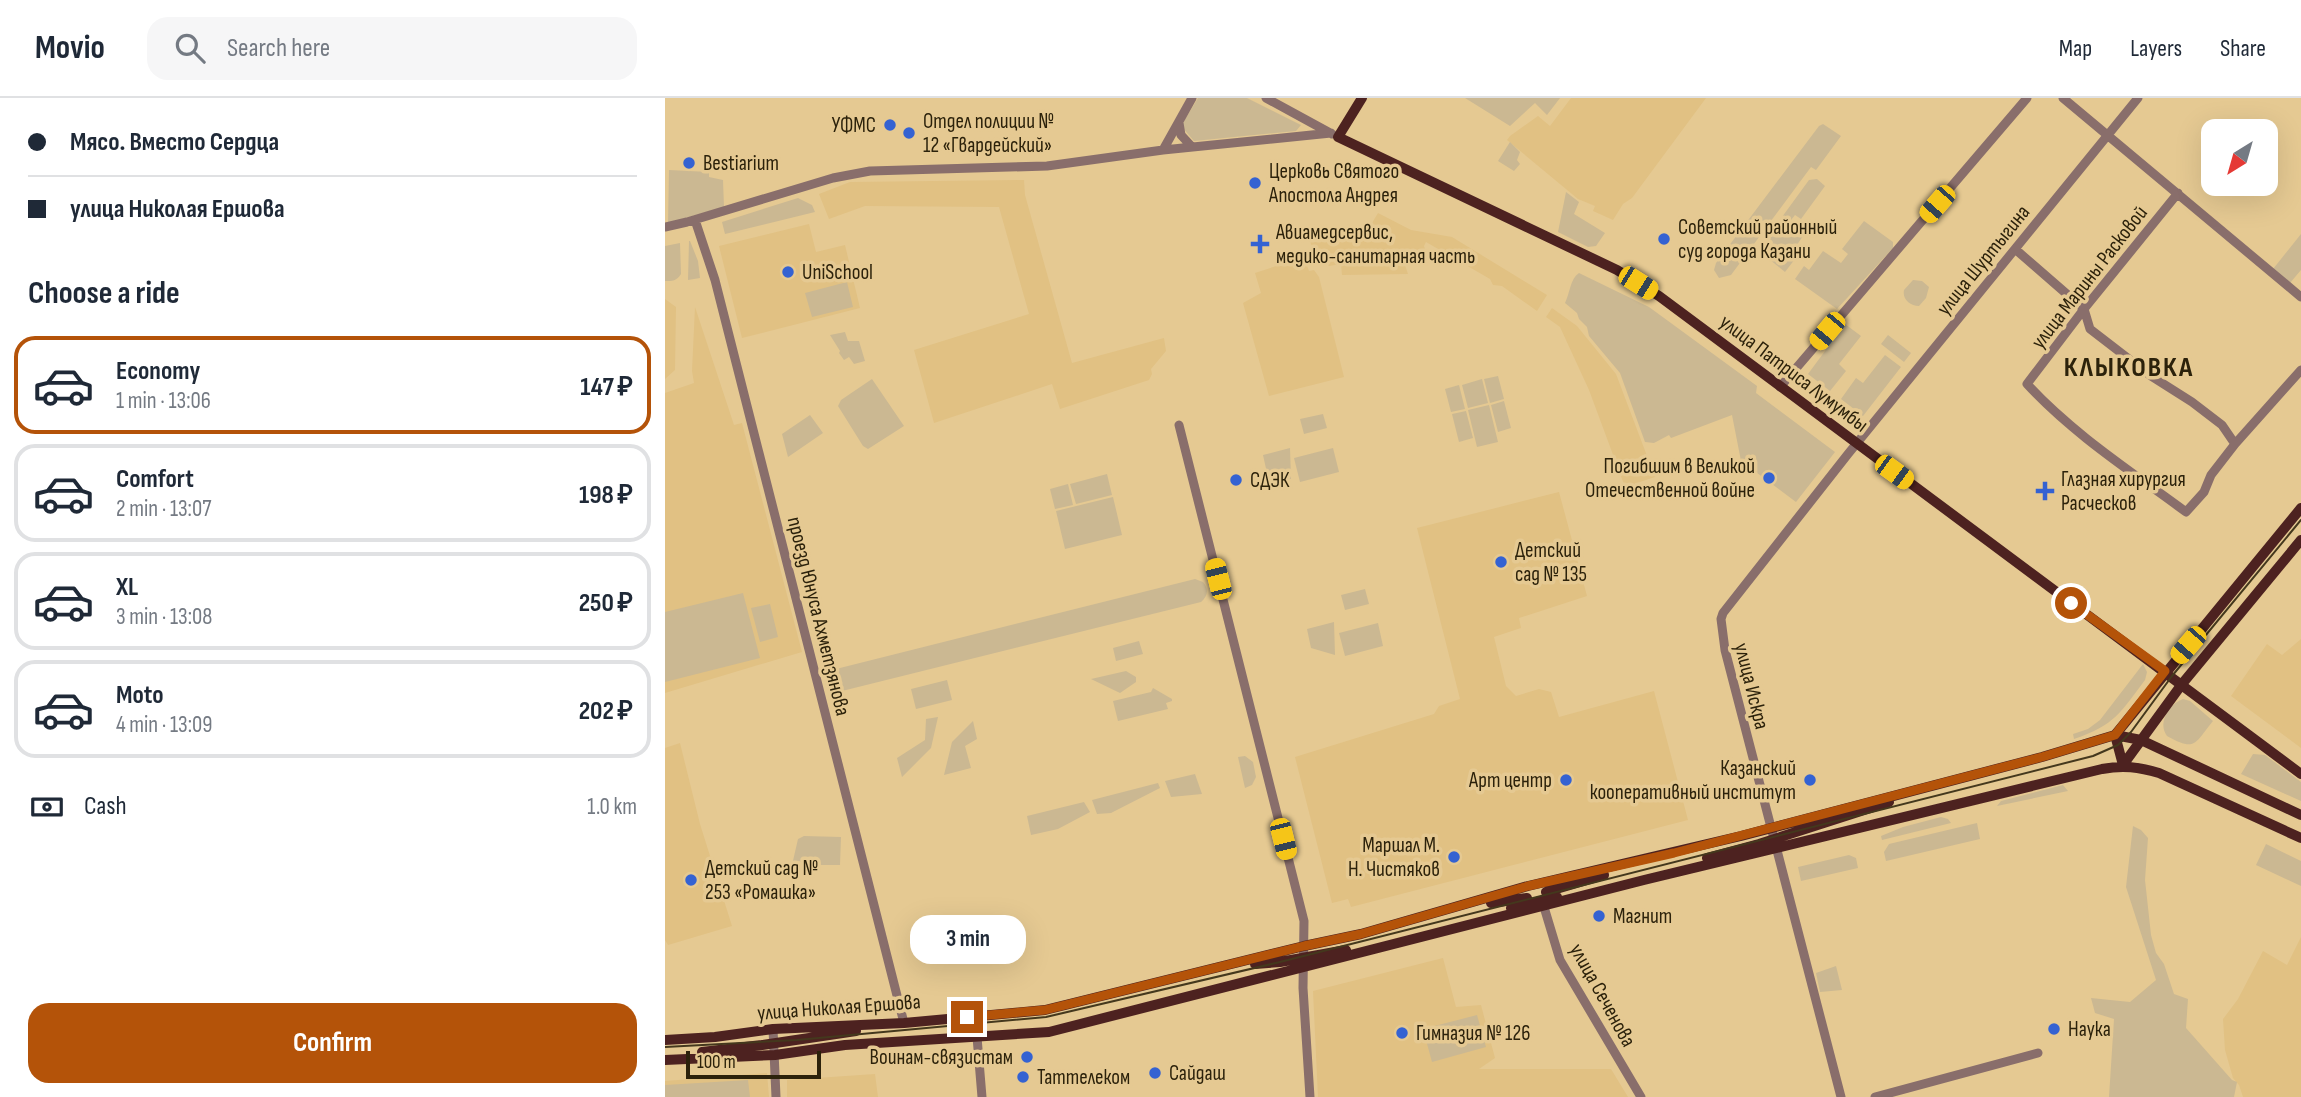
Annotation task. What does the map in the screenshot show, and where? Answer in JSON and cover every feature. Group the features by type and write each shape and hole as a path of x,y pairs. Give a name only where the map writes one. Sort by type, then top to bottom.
{"main road":[{"path":"1335,135 1362,98"},
{"name":"улица Патриса Лумумбы","path":"1335,135 1617,270 1658,296 2301,774"},
{"path":"2115,735 2301,508"},
{"path":"2123,765 2182,684 2300,544"},
{"path":"1303,957 1420,938 1644,880 1934,785 2115,735 2141,740 2301,815"},
{"path":"2115,735 2123,765"},
{"path":"1774,838 1850,830 2123,765 2159,773 2301,838"},
{"name":"улица Николая Ершова","path":"665,1058 1049,1032 1213,990 1361,934 1455,908 1531,897 1674,853 1774,838"},
{"path":"1420,938 1533,901 1644,880"},
{"name":"улица Николая Ершова","path":"665,1040 773,1029 904,1023 1045,1010 1231,965 1303,957"},
{"path":"715,1037 774,1049 904,1023"}],"street":[{"path":"1164,150 1192,98"},
{"name":"улица Патриса Лумумбы","path":"1266,98 1335,135"},
{"path":"1780,387 2027,98"},
{"path":"2063,98 2301,297"},
{"name":"улица Шуртыгина","path":"1856,444 2138,98"},
{"path":"1178,122 1181,135 1192,147"},
{"path":"665,227 833,177 870,171 1047,166 1164,150 1335,135"},
{"name":"улица Марины Расковой","path":"2178,193 2027,384 2049,408 2077,431 2186,512 2204,492 2211,475 2235,444"},
{"name":"проезд Юнуса Ахметзянова","path":"695,220 718,292 904,1023"},
{"path":"2015,248 2084,309 2090,329 2151,376 2222,425 2235,444 2301,370"},
{"path":"1179,425 1305,927 1303,957 1310,1097"},
{"name":"улица Искра","path":"1841,1097 1725,650 1721,619 1729,605 1856,444"},
{"name":"улица Сеченова","path":"1544,907 1560,960 1641,1097"},
{"path":"773,1029 776,1097"},
{"path":"977,1037 982,1097"},
{"path":"1875,1097 2038,1053"}],"shaded area":[{"path":"1198,98 1247,98 1301,125 1296,131 1194,141 1181,126"},
{"path":"1465,98 1560,98 1547,115 1535,103 1510,126"},
{"path":"1571,98 1706,98 1613,220 1593,211 1595,206 1578,199 1507,140 1538,116 1550,126"},
{"path":"1823,124 1841,136 1816,170 1811,167 1731,275 1719,278 1714,270 1716,263"},
{"path":"1510,142 1520,152 1517,160 1520,164 1514,171 1498,161"},
{"path":"669,170 709,172 709,177 723,180 724,207 668,223"},
{"path":"1817,179 1825,186 1801,219 1795,215 1788,224 1803,236 1790,255 1795,259 1785,272 1758,250 1809,180"},
{"path":"1024,180 1025,195 1072,363 1164,338 1166,351 1151,369 1149,380 1060,409 1052,384 934,423 914,350 1029,314 999,207 865,206 829,219 819,194 850,182"},
{"path":"1566,192 1579,202 1574,214 1605,233 1596,246 1588,247 1558,232"},
{"path":"798,198 812,205 815,212 725,234 722,222"},
{"path":"1378,213 1411,230 1452,237 1547,295 1537,311 1502,286 1493,285 1490,279 1426,242 1424,246 1427,255 1404,262 1408,274 1342,275 1341,264 1329,266 1314,253 1310,241 1372,223"},
{"path":"1864,221 1893,242 1893,248 1837,309 1795,279 1804,266 1809,270 1823,251 1841,263 1848,254 1842,249"},
{"name":"UniSchool","path":"809,224 816,252 845,245 860,308 742,338 719,246"},
{"path":"2301,234 2301,270 2290,283 2273,269"},
{"path":"689,241 698,261 700,278 688,280"},
{"path":"680,243 681,274 674,280 665,281 665,246"},
{"path":"1304,257 1309,271 1314,270 1319,277 1344,377 1269,396 1243,303 1261,293 1255,273"},
{"path":"1579,273 1649,307 1757,386 1756,393 1835,452 1796,502 1741,461 1732,415 1671,438 1669,435 1654,443 1645,442 1620,373 1589,336 1587,327 1577,313 1565,303 1572,282"},
{"path":"1913,280 1922,281 1929,287 1926,298 1919,306 1910,303 1904,296 1904,290"},
{"path":"847,282 853,307 812,317 805,293"},
{"path":"665,299 676,307 675,370 665,379"},
{"path":"695,307 734,425 742,423 802,652 665,693 665,393 694,383 692,371"},
{"path":"1552,308 1577,326 1616,374 1655,477 1625,487 1589,390 1560,327 1546,317"},
{"path":"1845,324 1861,336 1839,364 1846,371 1830,391 1808,374"},
{"path":"845,332 848,341 859,341 865,361 854,364 849,357 844,360 839,353 830,335"},
{"path":"1888,335 1911,353 1904,362 1881,344"},
{"path":"1885,355 1901,367 1863,416 1841,399 1856,378 1863,383"},
{"path":"1498,376 1504,399 1490,403 1484,379"},
{"path":"872,379 904,426 868,449 863,446 838,406 841,400"},
{"path":"1482,379 1488,403 1468,408 1462,385"},
{"path":"1459,385 1465,409 1451,412 1445,389"},
{"path":"1504,401 1511,428 1498,432 1491,405"},
{"path":"1489,405 1498,442 1477,447 1468,410"},
{"path":"1466,411 1473,438 1459,442 1452,414"},
{"path":"1323,414 1327,428 1304,434 1300,419"},
{"path":"810,415 823,433 788,457 782,434"},
{"path":"1290,448 1291,479 1267,473 1263,455"},
{"path":"1333,448 1339,472 1300,482 1294,458"},
{"path":"1107,474 1112,495 1076,504 1070,484"},
{"path":"1068,484 1073,505 1055,509 1050,489"},
{"path":"1559,492 1587,596 1519,618 1521,628 1494,637 1506,686 1516,696 1539,689 1551,692 1559,717 1654,691 1688,820 1351,907 1348,899 1332,903 1295,757 1434,714 1439,706 1460,699 1417,528"},
{"path":"1113,497 1122,535 1065,549 1056,511"},
{"path":"1195,579 1203,582 1207,590 1201,602 838,692 830,691 825,683 826,675 832,670"},
{"path":"1365,589 1369,604 1345,610 1341,595"},
{"path":"743,593 760,658 665,682 665,612"},
{"path":"770,604 778,637 760,642 751,608"},
{"path":"1334,622 1335,655 1311,648 1307,629"},
{"path":"1378,623 1383,646 1345,656 1339,633"},
{"path":"2301,639 2301,748 2231,696 2267,644 2282,655"},
{"path":"1139,641 1143,654 1116,661 1113,648"},
{"path":"2143,664 2147,672 2145,680 2115,717 2099,729 2074,739 2073,734 2088,729 2100,720"},
{"path":"1126,671 1136,677 1136,682 1120,693 1091,679"},
{"path":"947,680 952,700 916,709 911,689"},
{"path":"1153,688 1172,699 1166,703 1168,709 1118,721 1113,701 1151,692"},
{"path":"2183,699 2190,701 2213,721 2198,740 2189,744 2167,736 2163,725 2169,709"},
{"path":"938,717 931,748 902,777 897,758 925,740 926,719"},
{"path":"973,721 977,739 965,746 971,768 944,775 952,742"},
{"name":"Детский сад № 253 «Ромашка»","path":"680,743 700,824 732,926 668,945 665,940 665,748"},
{"path":"2253,754 2265,755 2301,782 2301,801 2241,774"},
{"path":"1245,756 1253,762 1256,777 1252,785 1245,788 1238,757"},
{"path":"1195,774 1202,794 1171,797 1165,781"},
{"path":"1158,783 1160,788 1111,813 1097,814 1092,800"},
{"path":"2063,785 2068,791 1997,806 2001,801"},
{"path":"1084,802 1090,812 1058,829 1031,835 1027,816"},
{"path":"1941,817 1951,823 1882,840 1881,836 1903,827"},
{"path":"1977,823 1980,839 1886,861 1884,852 1889,844"},
{"path":"2133,826 2148,838 2145,880 2151,935 2156,953 2164,964 2174,994 2188,999 2186,1028 2232,1080 2237,1082 2234,1097 2109,1097 2114,1019 2095,1013 2091,998 2130,1002 2156,980 2126,887"},
{"path":"804,836 841,837 840,865 792,865 798,839"},
{"path":"2266,844 2301,861 2301,886 2256,865"},
{"path":"1849,855 1856,858 1858,868 1801,881 1798,867"},
{"path":"2301,937 2301,1097 2243,1097 2233,1078 2225,1050 2223,1019 2238,999 2263,951 2287,965"},
{"path":"1443,958 1456,1007 1481,1005 1495,1058 1479,1069 1611,1069 1628,1097 1318,1097 1313,991"},
{"path":"1836,966 1842,990 1820,992 1816,973"},
{"path":"1477,1015 1486,1047 1432,1062 1423,1029"},
{"path":"767,1073 769,1097 665,1097 665,1081"},
{"path":"875,1074 878,1097 787,1097 787,1080"},
{"path":"748,1080 750,1097 665,1097 665,1085"}],"tram line":[{"path":"665,1047 797,1040 1046,1017 1280,962 2093,756 2118,745 2131,732 2172,676 2301,520"}],"place":[{"name":"УФМС","path":"890,125"},
{"name":"Отдел полиции № 12 «Гвардейский»","path":"909,133"},
{"name":"Bestiarium","path":"689,163"},
{"name":"Церковь Святого Апостола Андрея","path":"1255,183"},
{"name":"Советский районный суд города Казани","path":"1664,239"},
{"name":"Авиамедсервис, медико-санитарная часть","path":"1260,244"},
{"name":"UniSchool","path":"788,272"},
{"name":"Погибшим в Великой Отечественной войне","path":"1769,478"},
{"name":"СДЭК","path":"1236,480"},
{"name":"Глазная хирургия Расческов","path":"2045,491"},
{"name":"Детский сад № 135","path":"1501,562"},
{"name":"Арт центр","path":"1566,780"},
{"name":"Казанский кооперативный институт","path":"1810,780"},
{"name":"Маршал М. Н. Чистяков","path":"1454,857"},
{"name":"Детский сад № 253 «Ромашка»","path":"691,880"},
{"name":"Магнит","path":"1599,916"},
{"name":"Наука","path":"2054,1029"},
{"name":"Гимназия № 126","path":"1402,1033"},
{"name":"Воинам-связистам","path":"1027,1057"},
{"name":"Сайдаш","path":"1155,1073"},
{"name":"Таттелеком","path":"1023,1077"}],"district":[{"name":"КЛЫКОВКА","path":"2129,366"}],"route":[{"path":"967,1017 1045,1010 1361,934 1528,886 1741,836 2042,757 2115,735 2165,671 2071,603"}]}
